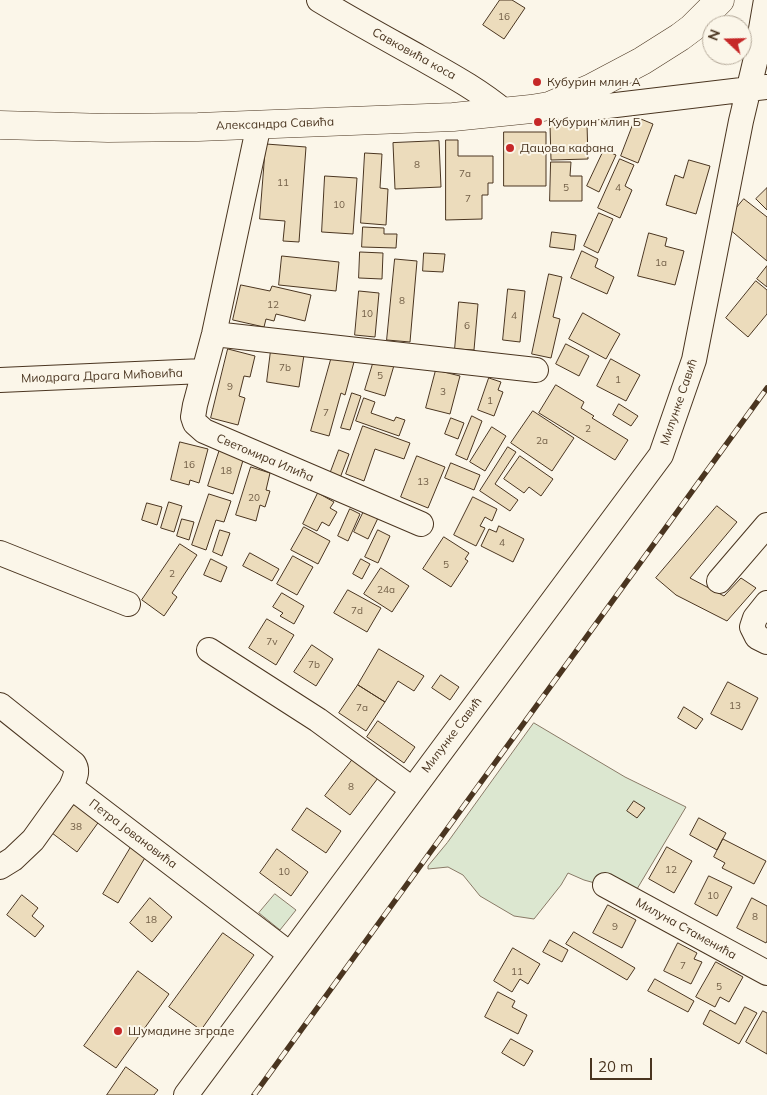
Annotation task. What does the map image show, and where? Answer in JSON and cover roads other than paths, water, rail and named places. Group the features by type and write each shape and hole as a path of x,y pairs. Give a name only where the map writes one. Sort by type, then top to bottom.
{"main road":[{"name":"Александра Савића","path":"0,125 153,128 453,117 549,106 591,88 642,61 692,28 720,0"}],"street":[{"name":"Савковића коса","path":"319,0 466,84 505,112"},
{"name":"Милунке Савић","path":"186,1095 661,454 694,360 757,88 756,58 766,0"},
{"path":"549,106 591,108 757,88"},
{"name":"Светомира Илића","path":"259,124 214,334 194,405 194,423 204,432 421,524"},
{"path":"214,334 536,370"},
{"name":"Миодрага Драга Мићовића","path":"0,380 203,372"},
{"path":"719,581 767,524"},
{"path":"0,553 128,604"},
{"path":"762,639 752,627 755,618 767,603"},
{"path":"209,650 318,720 412,790"},
{"path":"0,705 74,764 77,772 70,787 33,840 13,859 0,868"},
{"name":"Петра Јовановића","path":"70,787 290,954"},
{"name":"Милуна Стаменића","path":"605,885 767,973"}],"railway":[{"path":"254,1095 767,388"}],"place":[{"name":"Кубурин млин А","path":"537,82"},
{"name":"Кубурин млин Б","path":"538,122"},
{"name":"Дацова кафана","path":"510,148"},
{"name":"Шумадине зграде","path":"118,1031"}]}
